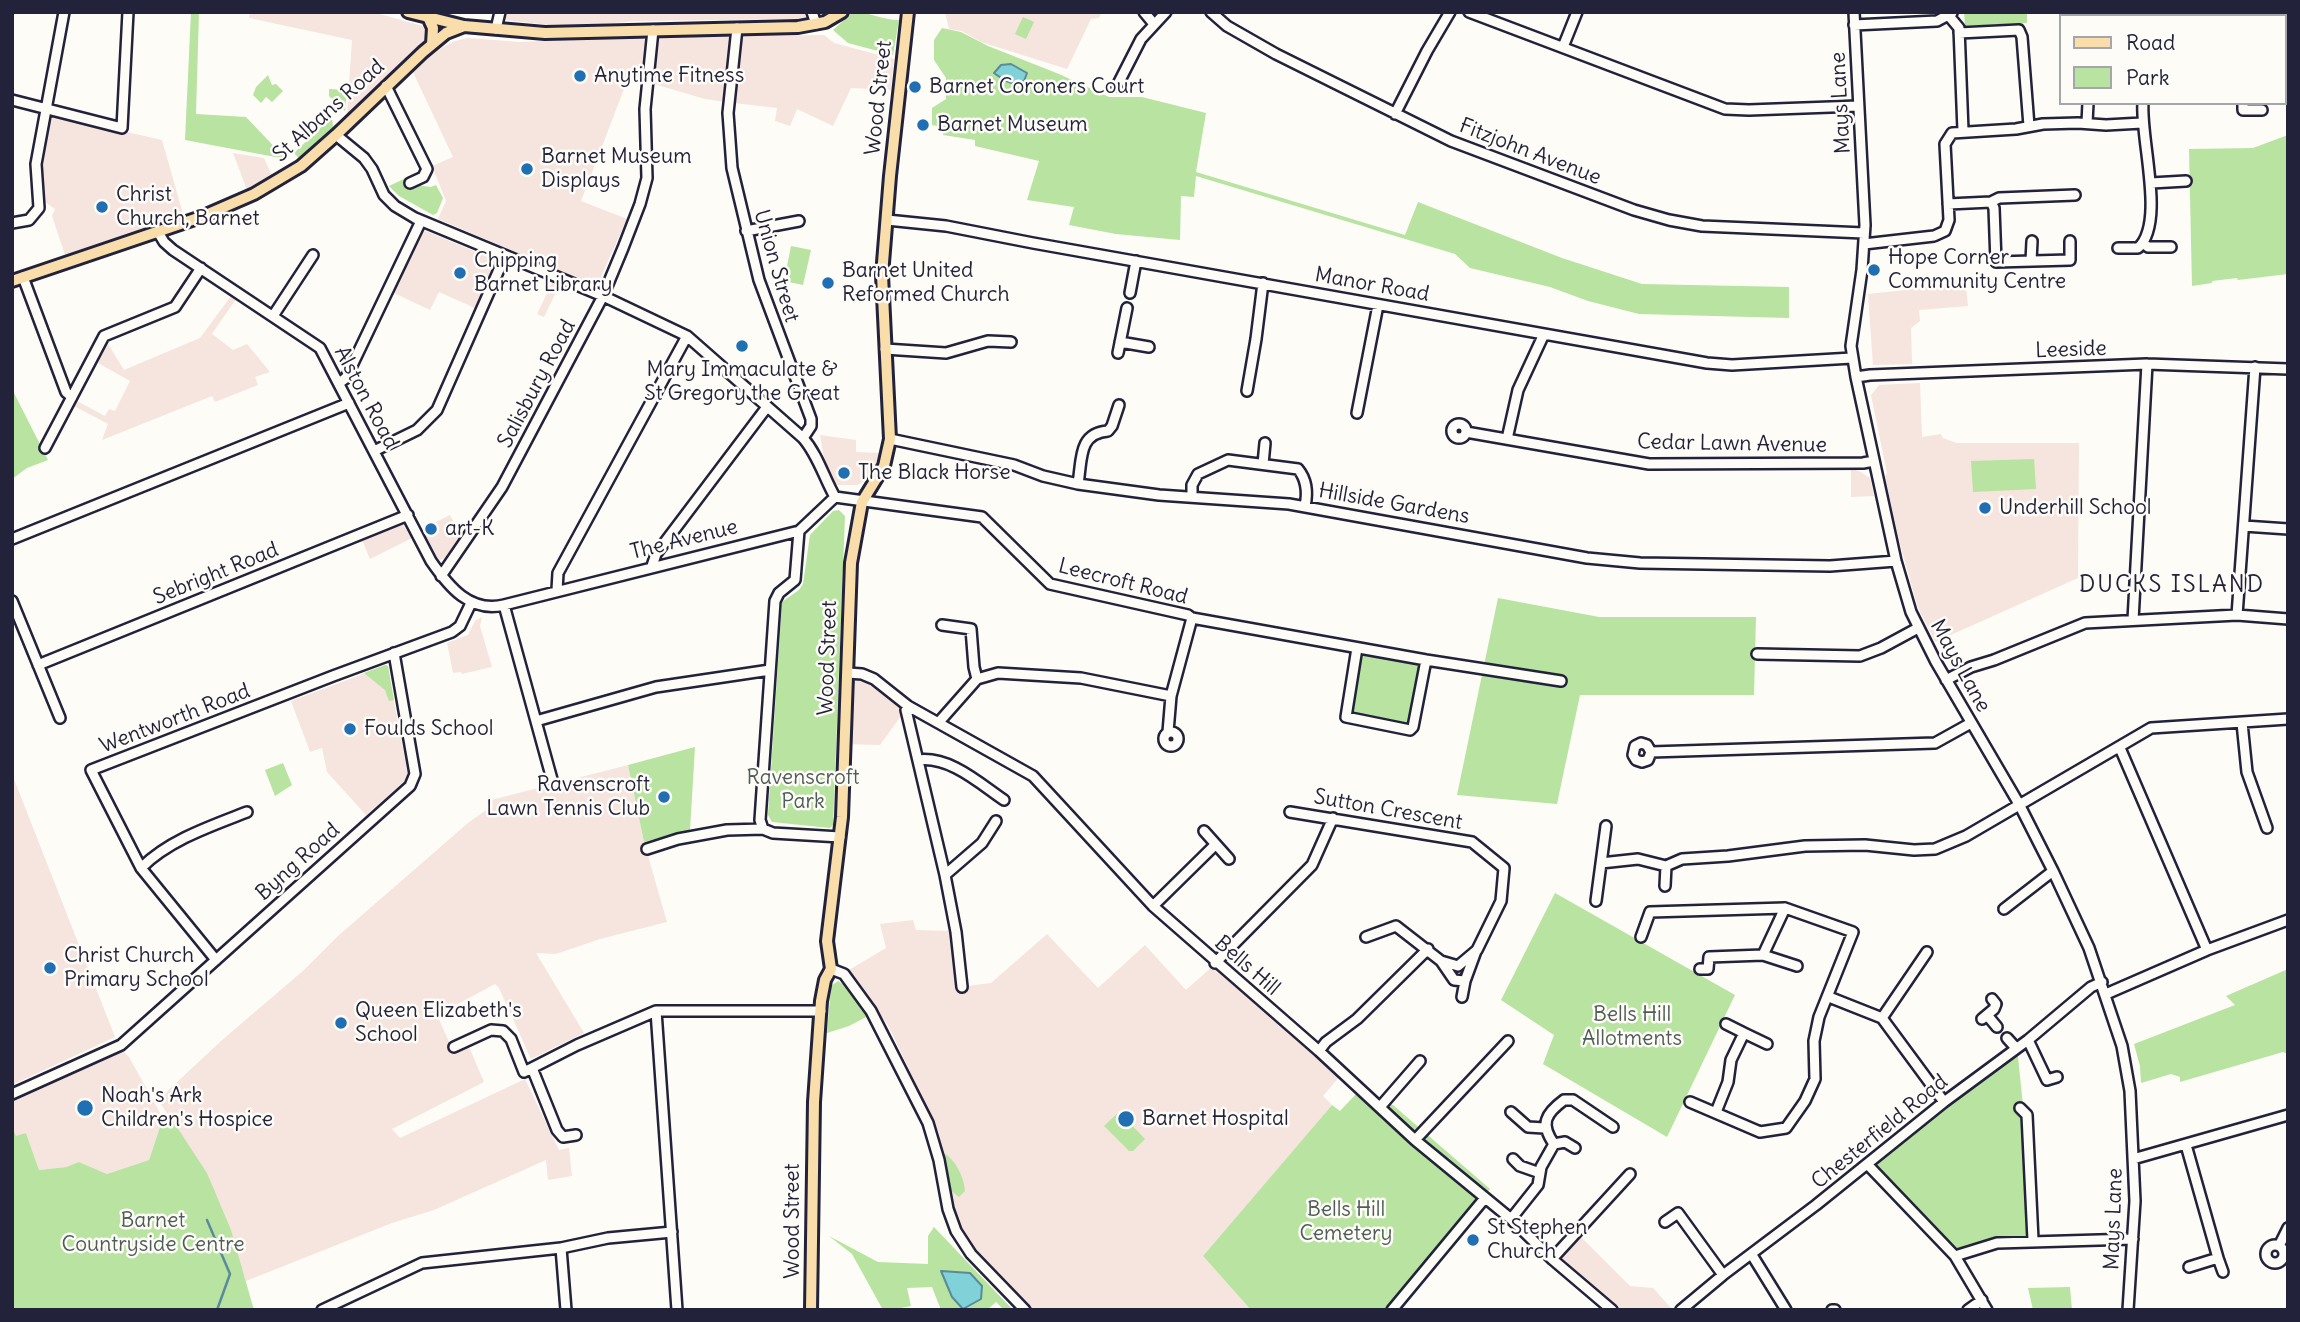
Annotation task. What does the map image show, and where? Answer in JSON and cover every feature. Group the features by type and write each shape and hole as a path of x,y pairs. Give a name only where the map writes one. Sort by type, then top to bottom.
{"main road":[{"path":"408,12 464,26 545,33 816,24 842,12"},
{"name":"Wood Street","path":"811,1310 814,1102 825,979 831,969 827,948 840,837 851,563 862,502 884,466 890,439 882,284 908,12"},
{"path":"428,17 433,28 432,44"},
{"path":"443,20 446,33"},
{"name":"St Albans Road","path":"18,279 158,232 248,198 298,168 432,44 446,33 464,26"}],"street":[{"path":"12,223 29,220 39,208 36,164 64,12"},
{"path":"12,100 122,128 128,12"},
{"path":"496,29 500,12"},
{"path":"813,12 816,24"},
{"path":"1144,12 1154,23"},
{"path":"1116,86 1141,39 1166,12"},
{"name":"Fitzjohn Avenue","path":"1211,12 1227,26 1266,49 1451,142 1634,210 1669,220 1714,227 1864,233"},
{"path":"1395,114 1450,12"},
{"path":"1469,12 1725,108 1749,110 1858,106"},
{"path":"1563,47 1577,12"},
{"name":"Mays Lane","path":"1854,12 1864,233 1851,346 1856,377 1905,596 1918,628 2019,804 2053,871 2106,994 2127,1068 2133,1159 2133,1239 2128,1310"},
{"path":"1854,25 1937,21 1951,14 1959,33 1963,131"},
{"name":"Union Street","path":"737,28 728,127 732,168 746,231 770,315 811,419 811,426 803,438"},
{"name":"Salisbury Road","path":"441,576 502,487 603,296 623,248 647,178 645,108 653,30"},
{"path":"1959,33 2019,30 2022,37 2029,126"},
{"path":"386,86 427,169 423,177 411,183"},
{"path":"2087,124 2088,105"},
{"path":"2118,248 2138,248 2143,243 2149,225 2151,183 2142,123 2143,105"},
{"path":"2242,105 2243,110 2262,110"},
{"path":"1864,244 1881,244 1941,234 1944,231 1948,220 1945,144 1950,135 1963,131 2029,126 2142,123"},
{"path":"336,135 364,158 384,195 421,221 603,296 687,336 803,438 814,452 835,497 862,502"},
{"path":"2151,183 2186,181"},
{"path":"1948,204 1990,202 1999,198 2075,195"},
{"path":"1990,202 1994,208 1996,262 2070,260 2070,241"},
{"name":"Manor Road","path":"887,220 936,224 1722,365 1852,358"},
{"path":"339,383 346,377 421,221"},
{"path":"746,231 799,221"},
{"name":"Alston Road","path":"158,232 164,242 320,348 431,561 458,594 471,603"},
{"path":"2031,261 2032,241"},
{"path":"2143,243 2148,247 2171,247"},
{"path":"273,316 313,255"},
{"path":"374,451 417,430 437,410 505,256"},
{"path":"1130,293 1136,261"},
{"path":"45,447 104,336 175,307 201,268"},
{"path":"18,279 66,391 72,397"},
{"path":"1247,391 1263,284"},
{"path":"1357,413 1378,305"},
{"path":"1118,353 1127,308"},
{"path":"1507,439 1518,390 1544,334"},
{"path":"558,590 558,573 687,336"},
{"path":"885,349 946,353 988,341 1011,342"},
{"path":"1120,342 1149,347"},
{"path":"2133,620 2147,364"},
{"name":"Leeside","path":"1856,377 2147,364 2288,369"},
{"path":"2237,615 2255,367"},
{"path":"12,539 349,402"},
{"path":"1078,484 1083,451 1089,436 1095,432 1108,431 1119,405"},
{"path":"652,566 656,554 767,407"},
{"name":"Cedar Lawn Avenue","path":"1466,432 1649,464 1874,461"},
{"name":"Hillside Gardens","path":"890,439 1014,465 1043,476 1078,484 1136,493 1305,506 1610,561 1830,566 1896,561"},
{"path":"1263,464 1265,443"},
{"path":"1192,496 1192,485 1198,474 1228,460 1298,469 1306,486 1305,506"},
{"name":"The Avenue","path":"504,605 799,531 835,497"},
{"name":"Leecroft Road","path":"862,502 982,517 1050,584 1192,618 1561,681"},
{"name":"Sebright Road","path":"38,665 408,515"},
{"path":"2244,526 2288,530"},
{"path":"763,829 760,820 775,601 779,593 795,580 799,531"},
{"path":"12,601 60,718"},
{"path":"471,603 489,607 504,605 552,783"},
{"name":"Wentworth Road","path":"216,960 141,868 91,770 452,632 460,626 471,603"},
{"path":"1946,680 1971,667 2085,623 2237,615 2288,619"},
{"path":"1168,732 1171,696 1192,618"},
{"path":"942,625 971,629 977,679"},
{"path":"1757,654 1867,654 1918,628"},
{"path":"1357,648 1346,717 1410,730 1413,727 1426,660"},
{"name":"Byng Road","path":"12,1094 121,1045 414,781 394,653"},
{"path":"536,721 656,687 702,678 770,670"},
{"name":"Bells Hill","path":"848,673 862,674 874,679 908,706 1033,776 1153,906 1215,963 1319,1051 1415,1140 1511,1219 1552,1259 1612,1310"},
{"path":"939,722 977,679 999,674 1081,678 1171,696"},
{"path":"908,706 906,710 956,932 962,987"},
{"path":"1601,863 1637,859 1666,866 1682,859 1805,846 1865,845 1914,850 1935,849 1966,836 2151,728 2288,719"},
{"path":"1651,752 1935,743 1971,723"},
{"path":"2242,723 2247,772 2267,828"},
{"path":"2119,748 2207,950"},
{"path":"918,760 931,759 957,768 1004,800"},
{"path":"141,868 177,843 247,812"},
{"name":"Sutton Crescent","path":"1290,812 1472,842 1504,868 1501,901 1477,950"},
{"path":"1215,963 1312,865 1333,818"},
{"path":"945,875 982,843 996,821"},
{"path":"1596,901 1606,827"},
{"path":"647,849 716,831 763,829 773,833 840,837"},
{"path":"1204,831 1229,859"},
{"path":"1153,906 1215,845"},
{"path":"1665,886 1666,866"},
{"path":"2004,909 2053,871"},
{"path":"1763,955 1785,908"},
{"path":"1641,937 1650,912 1785,908 1853,932 1819,1017 1814,1041 1815,1079 1805,1101 1787,1128 1760,1132 1690,1102"},
{"path":"2106,994 2207,950 2288,920"},
{"path":"1366,937 1396,926 1441,961 1454,980 1465,981"},
{"path":"1319,1051 1326,1042 1357,1019 1427,949"},
{"path":"1441,961 1458,966 1477,950"},
{"path":"1462,998 1465,981 1477,950"},
{"path":"1882,1018 1927,952"},
{"path":"1700,969 1708,969 1709,957 1763,955 1797,966"},
{"path":"831,969 844,974 871,1011 928,1123 939,1160 948,1209 956,1231 971,1254 1025,1310"},
{"name":"Chesterfield Road","path":"1681,1310 1944,1102 2028,1040 2091,987 2102,982"},
{"path":"1829,997 1882,1018 1944,1102"},
{"path":"1992,999 1996,1004 1994,1009 1984,1017 1997,1027"},
{"path":"656,1011 677,1310"},
{"path":"528,1070 577,1045 656,1011 821,1011"},
{"path":"1726,1024 1767,1044"},
{"path":"454,1047 491,1030 503,1031 512,1039 563,1138 566,1150"},
{"path":"1716,1112 1728,1082 1731,1060 1744,1032"},
{"path":"2007,1038 2016,1048"},
{"path":"2028,1040 2047,1080 2057,1077"},
{"path":"1415,1140 1508,1041"},
{"path":"1380,1107 1420,1061"},
{"path":"1544,1128 1548,1116 1560,1102 1568,1099 1613,1127"},
{"path":"2020,1108 2027,1115 2033,1240"},
{"path":"1511,1112 1528,1127 1544,1128"},
{"path":"2133,1159 2288,1115"},
{"path":"1544,1128 1554,1144"},
{"path":"563,1138 576,1135"},
{"path":"1554,1144 1566,1142 1575,1148"},
{"path":"1511,1219 1538,1185 1541,1167 1554,1144"},
{"path":"2186,1145 2222,1272"},
{"path":"1513,1159 1520,1166 1540,1173"},
{"path":"1867,1164 1955,1256 1987,1310"},
{"path":"1552,1259 1630,1174"},
{"path":"1392,1310 1485,1198"},
{"path":"1665,1222 1678,1213 1723,1275"},
{"path":"2279,1246 2288,1228"},
{"path":"322,1310 422,1263 561,1248 608,1238 672,1232"},
{"path":"1955,1256 1997,1243 2133,1239"},
{"path":"561,1248 566,1310"},
{"path":"1752,1255 1786,1310"},
{"path":"2189,1266 2218,1258"},
{"path":"1968,1310 1982,1300"}],"shaded area":[{"path":"250,12 372,12 427,27 429,33 428,40 347,115 352,40 249,18"},
{"path":"507,12 808,12 808,15 807,19 636,21 568,27 504,20"},
{"path":"945,12 1102,12 1099,18 1091,19 1067,69 981,42 962,31 949,29"},
{"path":"824,35 834,43 894,59 891,90 851,88 833,126 797,109 790,126 775,121 777,108 734,103 739,36"},
{"path":"659,36 733,36 726,102 705,99 654,84"},
{"path":"626,37 649,40 642,80 629,76 581,201 627,219 599,281 591,284 438,219 446,201 432,166 453,157 412,70 443,47 468,38 520,42"},
{"path":"56,116 162,140 183,214 159,225 65,255 52,216 55,209 45,202 39,174 48,121"},
{"path":"233,153 264,158 272,176 247,190"},
{"path":"423,232 495,260 475,308 439,292 430,310 394,293"},
{"path":"1965,279 1968,306 1919,310 1920,321 1911,328 1912,364 1873,365 1868,294 1952,285 1954,280"},
{"path":"552,283 559,286 544,317 537,314"},
{"path":"231,296 236,299 212,334 233,350 247,344 270,372 255,377 258,385 215,402 212,396 102,440 108,424 74,406 77,401 105,416 109,409 115,411 130,381 98,363 108,344 124,370 200,338"},
{"name":"Underhill School","path":"1920,383 1922,437 1941,434 1943,438 1957,443 2079,443 2078,578 1935,642 1917,605 1899,540 1871,395 1879,385"},
{"path":"820,435 856,440 856,452 881,453 870,478 857,485 834,485 826,471"},
{"path":"1851,469 1870,478 1874,496 1851,497"},
{"path":"450,515 461,536 445,558 439,560 422,529"},
{"path":"402,524 412,538 370,559 362,540"},
{"path":"482,617 480,626 492,667 462,674 453,673 447,643 468,635 475,621"},
{"name":"Foulds School","path":"387,665 408,775 407,779 366,815 327,772 322,748 310,752 291,701"},
{"path":"848,673 860,676 906,709 880,745 843,744"},
{"name":"Queen Elizabeth's School","path":"628,765 644,842 667,922 600,939 556,954 536,953 584,1033 531,1059 495,984 437,1015 454,1053 469,1047 484,1082 392,1129 400,1138 525,1079 559,1150 569,1148 572,1176 548,1180 546,1160 434,1210 392,1223 246,1281 207,1173 158,1100 221,1041 304,970 338,936 468,823 489,808 491,800"},
{"name":"Christ Church Primary School","path":"12,774 115,1037 12,1085"},
{"name":"Barnet Hospital","path":"913,920 916,930 952,931 960,987 991,983 1047,934 1098,988 1145,945 1186,990 1213,966 1339,1077 1323,1096 1332,1105 1203,1256 1251,1310 1034,1310 976,1251 956,1219 939,1133 889,1027 849,970 886,948 880,924"},
{"name":"Noah's Ark Children's Hospice","path":"123,1051 163,1118 149,1160 107,1174 79,1162 66,1167 39,1170 26,1133 16,1137 12,1127 12,1098 112,1052"},
{"path":"1575,1231 1630,1286 1653,1288 1673,1310 1612,1310 1552,1259"}],"green space":[{"path":"191,12 199,12 196,114 246,117 286,159 185,140"},
{"path":"853,12 899,20 893,55 848,43 833,30"},
{"path":"1964,12 2027,12 2027,23 1965,26"},
{"path":"1023,17 1034,22 1026,39 1015,34"},
{"path":"942,28 961,32 1109,97 1142,97 1206,113 1196,172 1405,235 1418,202 1562,258 1642,284 1789,287 1789,318 1639,314 1588,301 1550,287 1470,268 1455,254 1196,176 1194,197 1181,196 1180,240 1116,234 1069,225 1074,207 1027,200 1039,161 975,146 975,140 943,135 944,127 932,125 932,108 946,99 946,78 934,60 934,40"},
{"path":"268,75 272,85 276,84 283,91 272,102 266,97 261,103 253,95 256,87"},
{"path":"329,89 347,90 345,111 329,96"},
{"path":"332,117 333,127 299,158 294,153"},
{"path":"2288,135 2288,274 2212,281 2192,286 2189,149 2253,148"},
{"path":"410,176 414,185 436,185 443,198 437,213 433,215 399,196 389,186"},
{"path":"791,246 811,250 803,285 784,281"},
{"path":"12,389 48,460 27,468 12,479"},
{"path":"2034,459 2036,489 1973,492 1971,461"},
{"name":"Ravenscroft Park","path":"839,510 845,516 833,825 830,828 772,822 768,815 782,602 803,584 810,535 833,511"},
{"path":"1498,598 1599,617 1756,617 1754,695 1580,695 1557,804 1457,795"},
{"path":"1359,654 1421,665 1409,726 1351,715"},
{"path":"388,666 394,700 389,701 385,690 364,673"},
{"name":"Ravenscroft Lawn Tennis Club","path":"695,747 690,830 644,842 628,765"},
{"path":"283,763 292,785 275,796 265,770"},
{"name":"Bells Hill Allotments","path":"1555,893 1735,995 1667,1137 1543,1064 1554,1035 1501,1000"},
{"path":"2288,969 2288,1054 2283,1052 2180,1082 2180,1077 2171,1074 2141,1083 2134,1044 2235,1005 2226,996"},
{"path":"838,981 847,987 868,1016 827,1033 831,986"},
{"path":"2017,1047 2032,1193 2033,1240 1955,1256 1867,1164"},
{"name":"Bells Hill Cemetery","path":"1357,1093 1393,1105 1490,1189 1387,1310 1251,1310 1203,1256 1332,1105 1340,1111"},
{"path":"1119,1112 1145,1139 1133,1151 1129,1151 1104,1126"},
{"name":"Barnet Countryside Centre","path":"169,1115 207,1173 231,1230 254,1310 12,1310 12,1127 16,1136 26,1133 39,1170 66,1167 79,1162 107,1174 149,1160 163,1118"},
{"path":"944,1153 956,1165 963,1180 965,1191 959,1197 950,1190"},
{"path":"934,1227 1013,1310 1004,1310 996,1302 987,1310 941,1310 932,1287 907,1288 911,1306 901,1310 883,1310 852,1254 829,1236 878,1262 928,1264 928,1236"},
{"path":"2070,1287 2072,1310 2033,1310 2028,1288"}],"water":[{"path":"1011,64 1027,73 1024,81 1012,83 994,73 1001,65"},
{"path":"941,1271 970,1273 982,1286 981,1299 963,1309 952,1297"}],"waterway":[{"path":"207,1220 230,1274 217,1310"}],"place":[{"name":"Anytime Fitness","path":"580,76"},
{"name":"Barnet Coroners Court","path":"915,87"},
{"name":"Barnet Museum","path":"923,125"},
{"name":"Barnet Museum Displays","path":"527,169"},
{"name":"Christ Church, Barnet","path":"102,207"},
{"name":"Hope Corner Community Centre","path":"1874,270"},
{"name":"Chipping Barnet Library","path":"460,273"},
{"name":"Barnet United Reformed Church","path":"828,283"},
{"name":"Mary Immaculate & St Gregory the Great","path":"742,346"},
{"name":"The Black Horse","path":"844,473"},
{"name":"Underhill School","path":"1985,508"},
{"name":"art-K","path":"431,529"},
{"name":"Foulds School","path":"350,729"},
{"name":"Ravenscroft Lawn Tennis Club","path":"664,797"},
{"name":"Christ Church Primary School","path":"50,968"},
{"name":"Queen Elizabeth's School","path":"341,1023"},
{"name":"Noah's Ark Children's Hospice","path":"85,1108"},
{"name":"Barnet Hospital","path":"1126,1119"},
{"name":"St Stephen Church","path":"1473,1240"}],"district":[{"name":"DUCKS ISLAND","path":"2172,585"}]}
